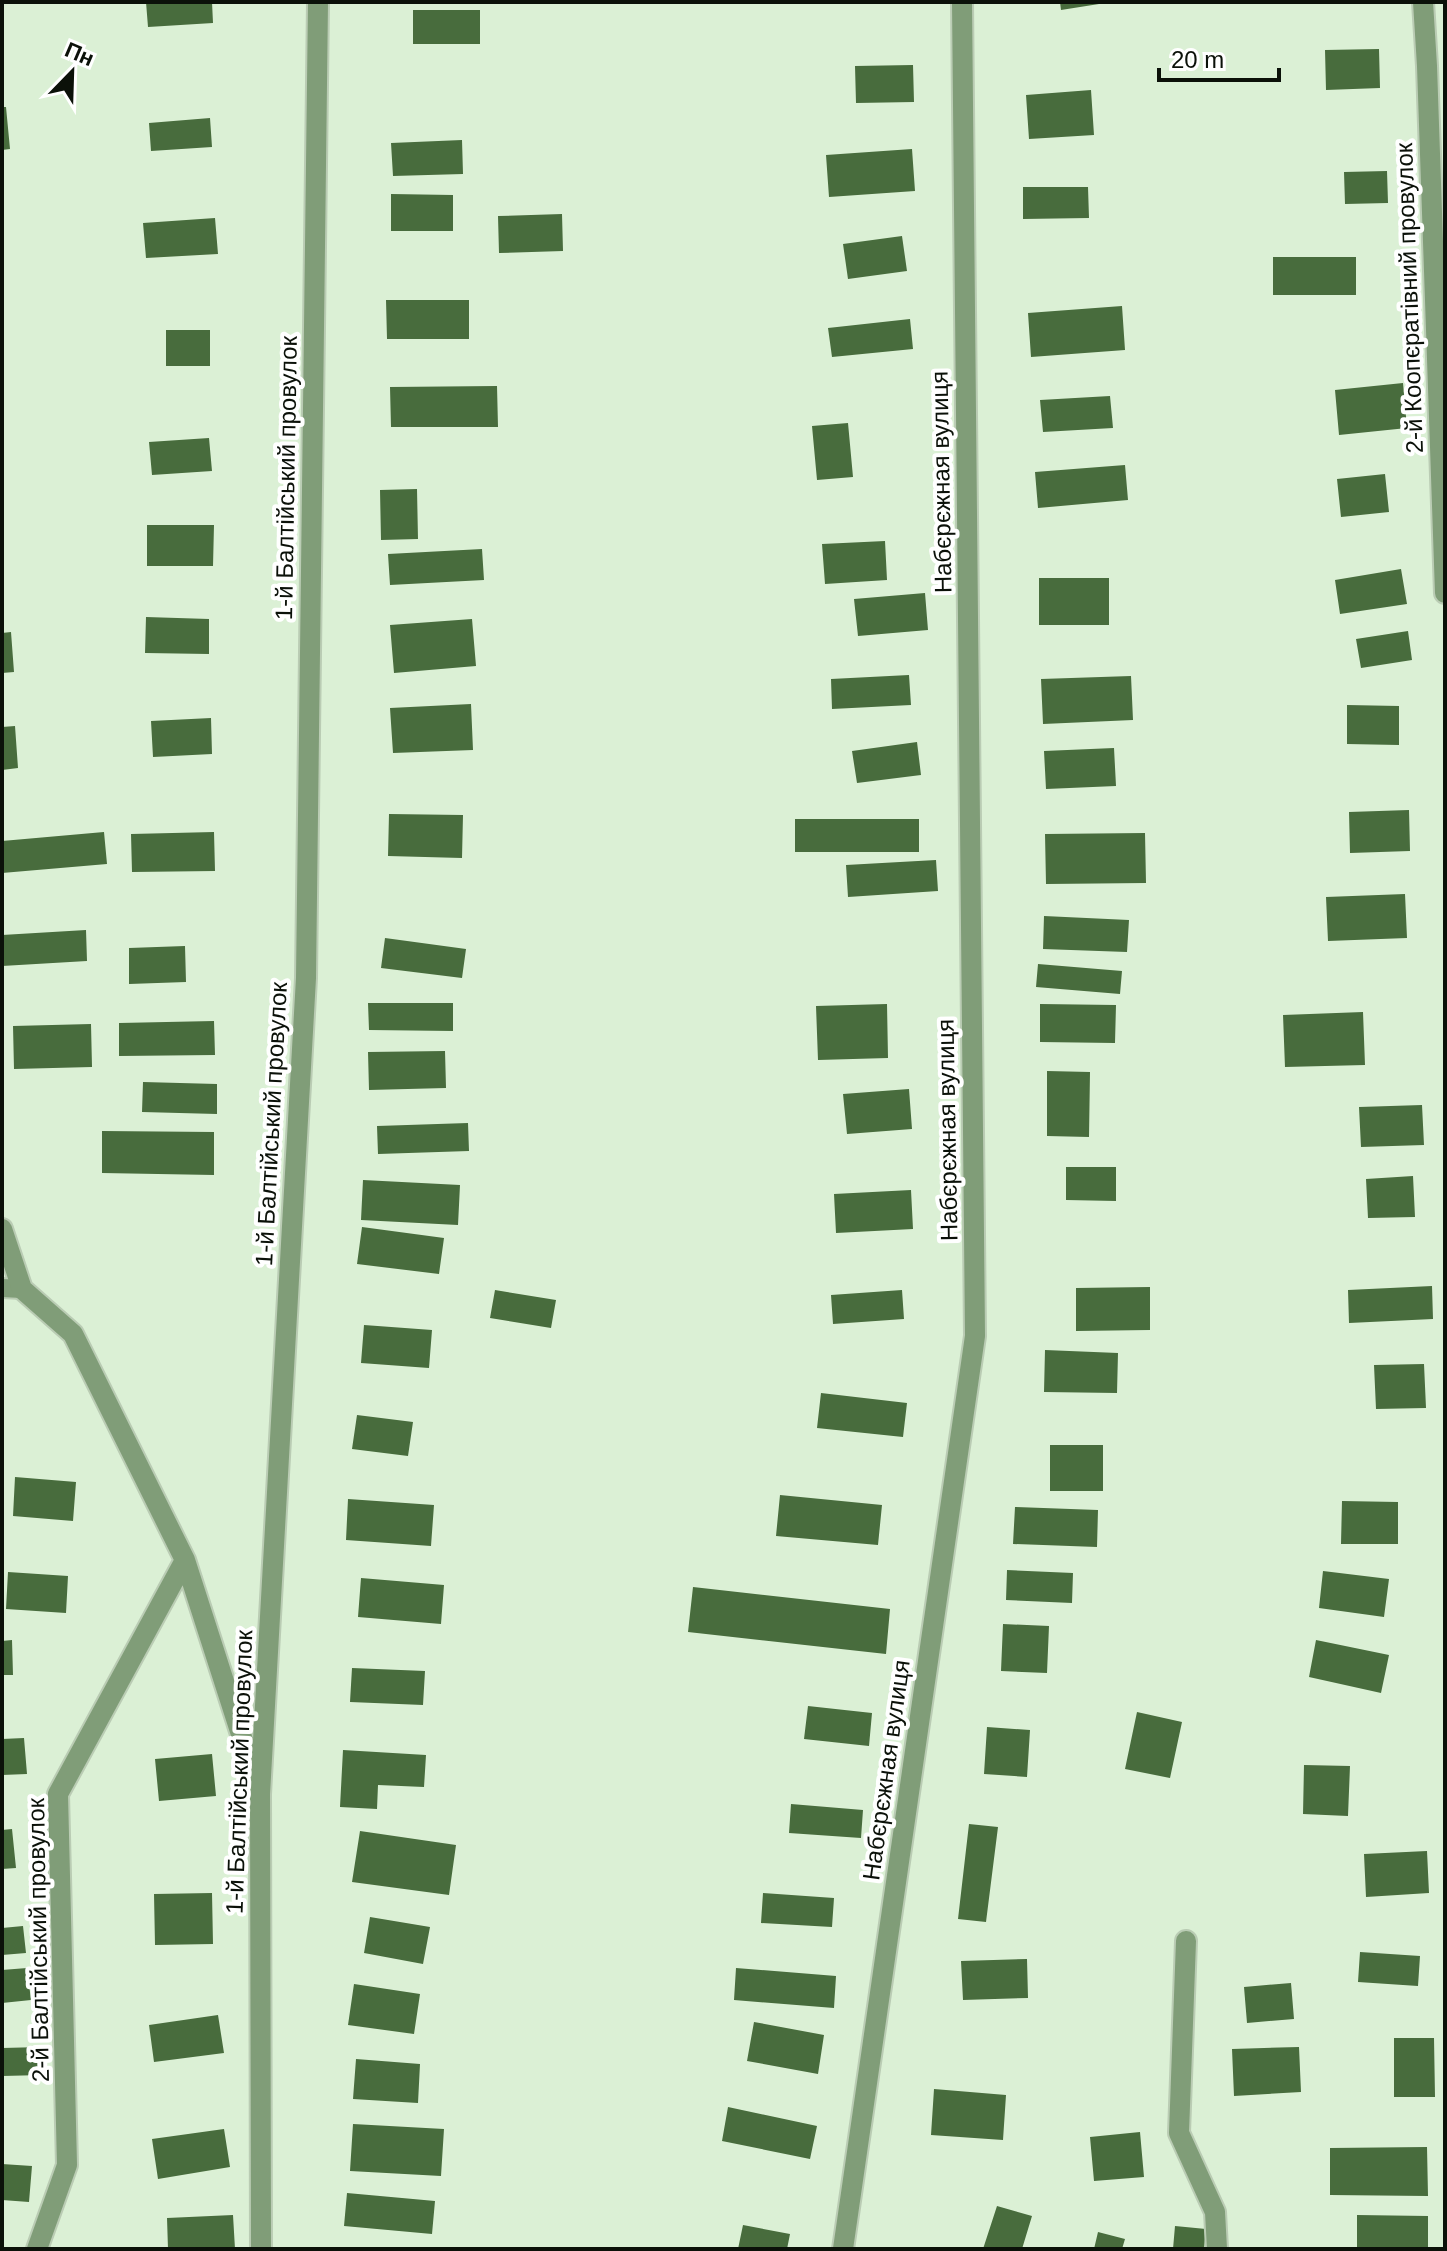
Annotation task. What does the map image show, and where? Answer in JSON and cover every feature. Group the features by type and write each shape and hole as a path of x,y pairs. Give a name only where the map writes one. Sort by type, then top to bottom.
{"street":[{"name":"1-й Балтійський провулок","path":"261,2249 260,1794 306,978 318,2"},
{"name":"Набєрєжная вулиця","path":"843,2249 975,1336 962,2"},
{"name":"2-й Коопєратівний провулок","path":"1423,2 1445,593"},
{"path":"2,1229 12,1288 73,1334 185,1560 260,1794"},
{"name":"2-й Балтійський провулок","path":"37,2249 67,2165 58,1794 185,1560"},
{"path":"1186,1941 1179,2133 1215,2212 1217,2249"}],"building":[{"path":"146,2 212,2 213,23 148,27"},
{"path":"1060,2 1099,2 1099,4 1061,10"},
{"path":"413,10 480,10 480,44 413,44"},
{"path":"1379,49 1380,88 1326,90 1325,50"},
{"path":"913,65 914,102 856,103 855,66"},
{"path":"1091,90 1094,135 1029,139 1026,95"},
{"path":"2,107 6,107 10,149 2,150"},
{"path":"210,118 212,147 151,151 149,123"},
{"path":"462,140 463,174 393,176 391,143"},
{"path":"912,149 915,191 829,197 826,155"},
{"path":"1387,171 1388,203 1345,204 1344,172"},
{"path":"1023,187 1088,187 1089,218 1023,219"},
{"path":"391,194 453,195 453,231 391,231"},
{"path":"562,214 563,251 499,253 498,216"},
{"path":"215,218 218,254 146,258 143,223"},
{"path":"902,236 907,271 848,279 843,244"},
{"path":"1273,257 1356,257 1356,295 1273,295"},
{"path":"386,300 469,300 469,339 387,339"},
{"path":"1122,306 1125,350 1031,357 1028,313"},
{"path":"910,319 913,349 832,357 828,328"},
{"path":"166,330 210,330 210,366 166,366"},
{"path":"1403,383 1407,428 1339,435 1335,390"},
{"path":"497,386 498,427 391,427 390,387"},
{"path":"1110,396 1113,428 1043,432 1040,400"},
{"path":"848,423 853,477 817,480 812,426"},
{"path":"209,438 212,471 152,475 149,442"},
{"path":"1125,465 1128,500 1038,508 1035,472"},
{"path":"1385,474 1389,512 1341,517 1337,479"},
{"path":"417,489 418,539 381,540 380,490"},
{"path":"147,525 214,525 213,566 147,566"},
{"path":"885,541 887,580 825,584 822,544"},
{"path":"482,549 484,580 390,585 388,554"},
{"path":"1401,569 1407,604 1340,614 1335,580"},
{"path":"1039,578 1109,578 1109,625 1039,625"},
{"path":"925,593 928,630 858,636 854,599"},
{"path":"146,617 209,619 209,654 145,653"},
{"path":"472,619 476,666 394,673 390,625"},
{"path":"1408,631 1412,660 1361,668 1356,639"},
{"path":"11,632 14,672 2,673 2,633"},
{"path":"909,675 911,705 832,709 831,679"},
{"path":"1131,676 1133,720 1043,724 1041,679"},
{"path":"471,704 473,750 393,753 390,708"},
{"path":"1347,705 1399,706 1399,745 1347,744"},
{"path":"211,718 212,754 153,757 151,721"},
{"path":"15,726 18,768 2,770 2,727"},
{"path":"917,742 921,775 857,783 852,751"},
{"path":"1114,748 1116,786 1046,789 1044,751"},
{"path":"1409,810 1410,851 1350,853 1349,812"},
{"path":"389,814 463,815 462,858 388,856"},
{"path":"795,819 919,819 919,852 795,852"},
{"path":"104,832 107,864 2,873 2,841"},
{"path":"214,832 215,871 132,872 131,834"},
{"path":"1145,833 1146,883 1046,884 1045,834"},
{"path":"936,860 938,891 848,897 846,865"},
{"path":"1405,894 1407,938 1328,941 1326,897"},
{"path":"1044,916 1129,920 1127,952 1043,949"},
{"path":"86,930 87,961 2,966 2,935"},
{"path":"385,938 466,949 462,978 381,968"},
{"path":"185,946 186,982 129,984 129,948"},
{"path":"1038,964 1122,971 1120,994 1036,987"},
{"path":"368,1003 453,1003 453,1031 369,1030"},
{"path":"887,1004 888,1058 818,1060 816,1006"},
{"path":"1040,1004 1116,1005 1115,1043 1040,1042"},
{"path":"1363,1012 1365,1065 1285,1067 1283,1015"},
{"path":"214,1021 215,1055 119,1056 119,1023"},
{"path":"91,1024 92,1067 14,1069 13,1026"},
{"path":"445,1051 446,1088 369,1090 368,1052"},
{"path":"1047,1071 1090,1072 1089,1137 1047,1136"},
{"path":"143,1082 217,1084 217,1114 142,1112"},
{"path":"909,1089 912,1129 847,1134 843,1094"},
{"path":"1422,1105 1424,1145 1361,1147 1359,1107"},
{"path":"468,1123 469,1151 378,1154 377,1126"},
{"path":"102,1131 214,1132 214,1175 102,1173"},
{"path":"1066,1167 1116,1167 1116,1201 1066,1200"},
{"path":"1413,1176 1415,1217 1368,1218 1366,1179"},
{"path":"363,1180 460,1185 458,1225 361,1220"},
{"path":"911,1190 913,1229 836,1233 834,1194"},
{"path":"362,1227 444,1238 439,1274 357,1264"},
{"path":"1432,1286 1433,1319 1349,1323 1348,1290"},
{"path":"1150,1287 1150,1330 1076,1331 1076,1288"},
{"path":"495,1290 556,1300 551,1328 490,1318"},
{"path":"902,1290 904,1319 833,1324 831,1295"},
{"path":"364,1325 432,1330 429,1368 361,1363"},
{"path":"1045,1350 1118,1353 1117,1393 1044,1392"},
{"path":"1424,1364 1426,1408 1376,1409 1374,1365"},
{"path":"821,1393 907,1403 903,1437 817,1428"},
{"path":"357,1415 413,1422 408,1456 352,1449"},
{"path":"1050,1445 1103,1445 1103,1491 1050,1491"},
{"path":"15,1477 76,1482 73,1521 13,1516"},
{"path":"780,1495 882,1505 878,1545 776,1536"},
{"path":"348,1499 434,1505 431,1546 346,1540"},
{"path":"1342,1501 1398,1502 1398,1544 1341,1544"},
{"path":"1015,1507 1098,1510 1097,1547 1013,1544"},
{"path":"1007,1570 1073,1573 1072,1603 1006,1600"},
{"path":"1323,1571 1389,1579 1384,1617 1319,1608"},
{"path":"8,1572 68,1576 66,1613 6,1609"},
{"path":"361,1578 444,1585 441,1624 358,1617"},
{"path":"693,1587 890,1609 886,1654 688,1632"},
{"path":"1003,1624 1049,1626 1047,1673 1001,1671"},
{"path":"12,1640 13,1675 2,1675 2,1641"},
{"path":"1316,1640 1389,1655 1381,1693 1309,1677"},
{"path":"352,1668 425,1671 423,1705 350,1702"},
{"path":"808,1706 872,1713 869,1746 804,1739"},
{"path":"1137,1712 1182,1722 1170,1778 1125,1769"},
{"path":"987,1727 1030,1730 1027,1777 984,1774"},
{"path":"24,1738 27,1774 2,1775 2,1739"},
{"path":"343,1750 426,1755 424,1787 378,1785 377,1809 340,1807"},
{"path":"212,1754 216,1796 159,1801 155,1759"},
{"path":"1304,1765 1350,1766 1348,1816 1303,1814"},
{"path":"791,1804 863,1810 861,1838 789,1833"},
{"path":"969,1824 998,1827 986,1922 958,1919"},
{"path":"12,1829 16,1868 2,1869 2,1830"},
{"path":"360,1831 456,1845 449,1895 352,1882"},
{"path":"1427,1851 1429,1893 1366,1897 1364,1854"},
{"path":"212,1893 213,1944 155,1945 154,1894"},
{"path":"763,1893 834,1898 832,1927 761,1923"},
{"path":"370,1917 430,1927 423,1964 364,1953"},
{"path":"23,1926 26,1953 2,1955 2,1928"},
{"path":"1360,1952 1420,1956 1418,1986 1358,1982"},
{"path":"1027,1959 1028,1998 963,2000 961,1961"},
{"path":"27,1968 31,2000 2,2003 2,1970"},
{"path":"736,1968 836,1976 834,2008 734,2000"},
{"path":"1291,1983 1294,2019 1247,2023 1244,1987"},
{"path":"354,1984 420,1994 414,2034 348,2025"},
{"path":"218,2015 224,2053 154,2062 149,2025"},
{"path":"754,2022 824,2035 818,2074 747,2061"},
{"path":"1394,2038 1434,2038 1435,2097 1394,2097"},
{"path":"42,2047 43,2075 2,2076 2,2048"},
{"path":"1299,2047 1301,2092 1234,2096 1232,2049"},
{"path":"356,2059 420,2064 418,2103 353,2099"},
{"path":"934,2089 1006,2095 1003,2140 931,2135"},
{"path":"728,2107 817,2126 810,2159 722,2141"},
{"path":"353,2124 444,2129 441,2176 350,2171"},
{"path":"224,2129 230,2167 158,2179 152,2139"},
{"path":"1140,2132 1144,2177 1094,2181 1090,2137"},
{"path":"1427,2147 1428,2196 1330,2195 1330,2148"},
{"path":"2,2164 32,2166 29,2202 2,2200"},
{"path":"347,2193 435,2201 432,2234 344,2226"},
{"path":"997,2206 1032,2216 1022,2249 983,2249"},
{"path":"233,2215 235,2249 168,2249 167,2218"},
{"path":"1357,2215 1428,2216 1428,2249 1357,2249"},
{"path":"743,2225 790,2234 787,2249 738,2249"},
{"path":"1175,2226 1206,2229 1204,2249 1173,2249"},
{"path":"1098,2232 1125,2239 1122,2249 1094,2249"}]}
